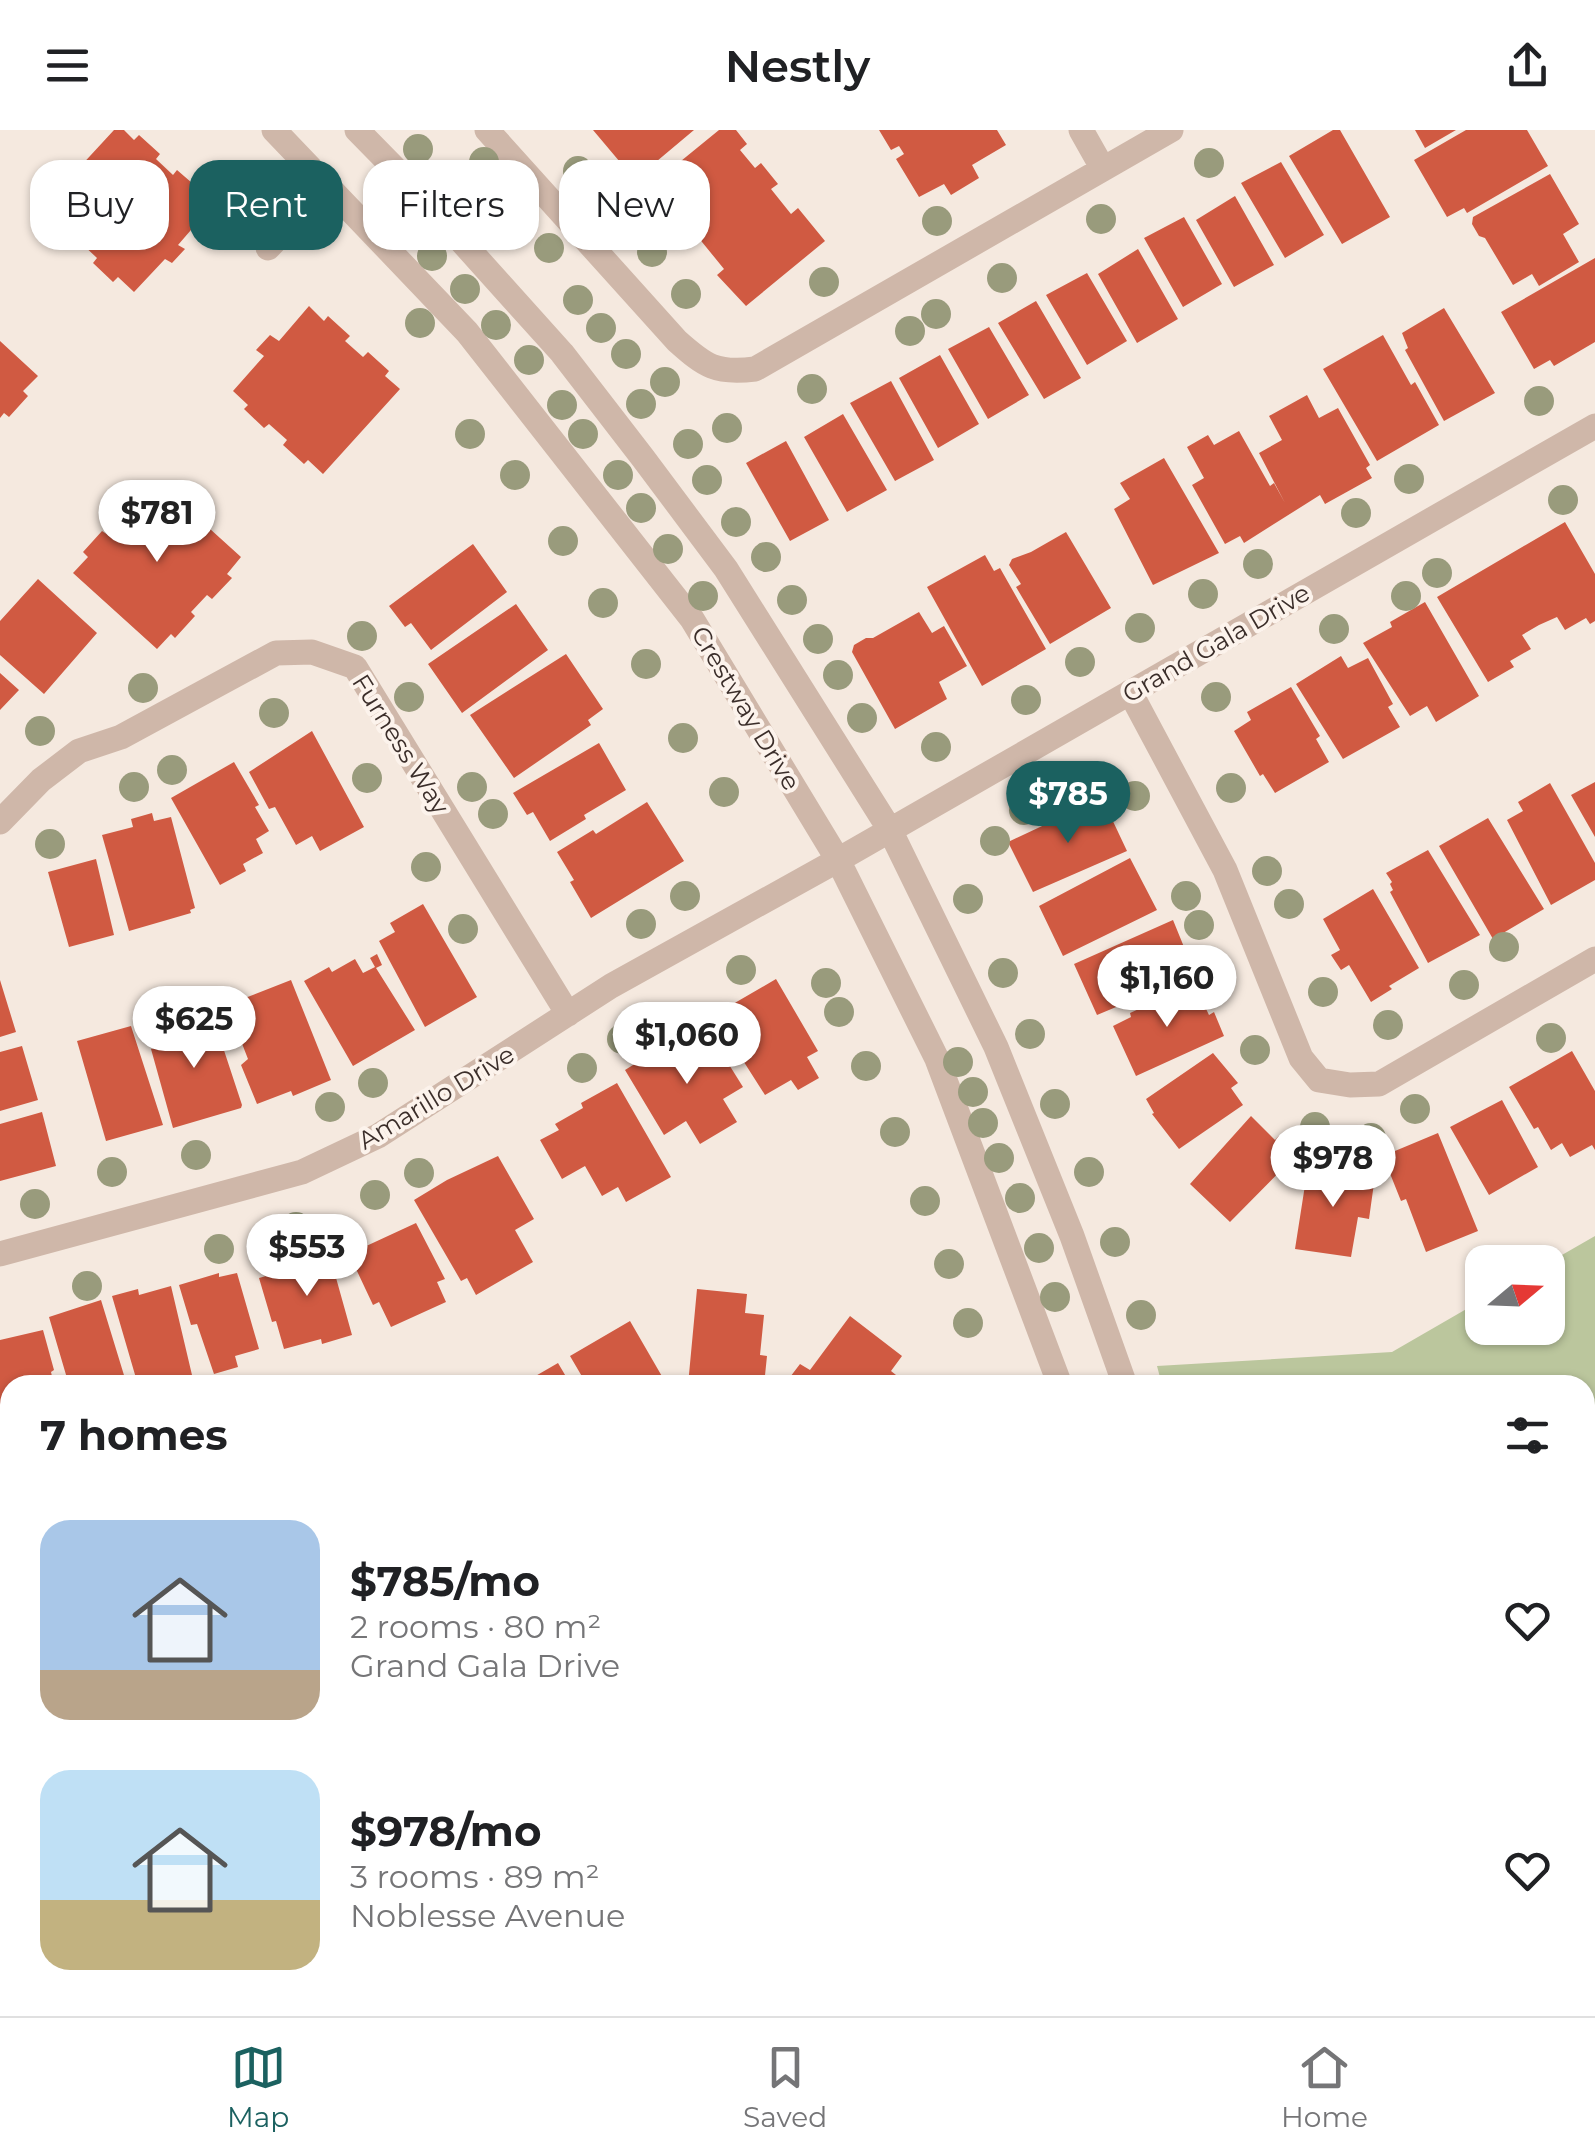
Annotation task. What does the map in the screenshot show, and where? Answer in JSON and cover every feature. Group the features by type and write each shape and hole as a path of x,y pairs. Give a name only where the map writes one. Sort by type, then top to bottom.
{"street":[{"name":"Crestway Drive","path":"274,130 303,160"},
{"path":"357,130 562,354 654,474 726,569 890,830 996,1046 1072,1236 1121,1375"},
{"path":"487,130 677,341 704,365 731,372 755,368 1172,130"},
{"path":"1081,130 1102,169"},
{"name":"Crestway Drive","path":"343,201 467,332 680,604 838,860 937,1059 1056,1375"},
{"name":"Grand Gala Drive","path":"838,860 1595,426"},
{"name":"Furness Way","path":"0,822 41,780 79,751 120,737 276,654 312,652 355,667 568,1014"},
{"path":"1130,692 1225,870 1301,1058 1319,1080 1378,1084 1595,959"},
{"name":"Amarillo Drive","path":"0,1254 302,1172 378,1136 611,986 838,860"}],"green space":[{"path":"1595,1236 1595,1375 1159,1375 1157,1366 1392,1352 1465,1310 1465,1345 1565,1345 1565,1253"}],"building":[{"path":"114,130 124,130 134,140 139,135 160,154 157,160 86,160"},
{"path":"593,130 694,130 658,160 618,160"},
{"path":"719,130 736,130 747,144 740,150 755,168 761,163 778,184 771,189 791,214 798,208 825,241 746,306 717,275 724,269 709,250 710,160 682,160"},
{"path":"879,130 997,130 1006,145 972,165 979,178 951,195 944,184 919,197 896,159 904,154 899,146 891,150"},
{"path":"1333,130 1340,130 1390,217 1342,244 1289,156"},
{"path":"1415,130 1456,130 1425,148"},
{"path":"1466,130 1527,130 1548,166 1467,213 1464,208 1447,217 1414,160"},
{"path":"1281,162 1324,235 1285,258 1241,183"},
{"path":"177,170 189,180 189,232 178,245 185,249 172,263 165,259 134,292 118,277 113,282 93,263 97,258 88,250 169,250 169,171 173,175"},
{"path":"1550,174 1579,224 1563,234 1579,262 1539,286 1532,274 1513,285 1485,238 1479,236 1472,224 1473,217"},
{"path":"1235,196 1274,265 1234,287 1196,220"},
{"path":"1184,217 1222,284 1183,307 1144,238"},
{"path":"1138,249 1178,319 1137,343 1098,274"},
{"path":"1595,258 1595,342 1554,366 1550,360 1534,369 1501,312"},
{"path":"1087,273 1127,341 1087,365 1046,295"},
{"path":"1036,301 1081,378 1044,399 998,323"},
{"path":"309,306 324,321 328,316 350,336 345,341 363,357 368,352 389,371 385,376 400,389 323,474 308,460 304,464 283,445 287,440 269,424 264,428 244,409 248,405 233,391 264,356 256,350 270,335 279,341"},
{"path":"1444,308 1495,393 1444,421 1405,350 1408,348 1402,333"},
{"path":"989,327 1029,395 988,419 948,349"},
{"path":"1383,335 1439,425 1377,461 1323,369"},
{"path":"0,341 38,376 23,391 28,396 9,417 4,413 0,418"},
{"path":"940,355 979,424 938,448 899,378"},
{"path":"891,381 934,460 895,481 850,403"},
{"path":"1307,395 1319,418 1338,408 1370,465 1366,468 1372,478 1325,504 1320,495 1244,543 1240,536 1225,544 1192,485 1204,478 1187,447 1208,435 1214,445 1239,431 1270,486 1274,483 1285,503 1259,453 1282,440 1269,416"},
{"path":"843,414 887,490 847,512 804,437"},
{"path":"786,441 829,520 790,541 746,463"},
{"path":"1164,458 1219,553 1153,585 1114,509 1130,499 1120,483"},
{"path":"157,481 241,557 227,574 232,578 212,599 207,595 175,638 171,634 157,649 73,573 88,557 83,552 102,531 108,535 123,518 118,514 137,493 142,497"},
{"path":"1565,522 1595,574 1595,621 1590,624 1586,618 1565,630 1557,617 1539,625 1522,635 1531,649 1510,661 1514,667 1488,682 1437,597"},
{"path":"1066,532 1111,608 1050,644 1016,587 1021,584 1009,565 1012,559"},
{"path":"473,544 507,592 431,650 411,623 405,627 389,606"},
{"path":"985,555 994,571 1000,568 1046,649 982,686 927,587"},
{"path":"38,579 97,633 44,694 0,655 0,621"},
{"path":"1425,602 1479,696 1436,722 1427,706 1410,716 1363,643"},
{"path":"516,604 548,650 462,713 428,664"},
{"path":"919,612 932,633 944,626 967,666 939,682 947,699 895,729 852,652 854,645"},
{"path":"566,654 603,709 588,720 591,725 514,778 470,715"},
{"path":"1341,656 1348,668 1368,658 1393,704 1388,707 1400,727 1343,759 1296,684"},
{"path":"0,673 19,690 0,710"},
{"path":"1291,687 1320,736 1316,739 1329,762 1275,793 1263,774 1260,776 1234,731 1251,720 1247,712"},
{"path":"312,731 364,827 320,851 312,836 296,845 275,807 269,809 249,772"},
{"path":"599,743 626,790 550,841 533,812 527,815 513,793"},
{"path":"234,762 269,831 256,839 263,853 243,864 246,871 220,885 171,798"},
{"path":"1595,782 1595,837 1571,795"},
{"path":"1550,783 1595,863 1595,880 1551,905 1507,820 1523,811 1518,802"},
{"path":"1102,798 1127,851 1033,892 1008,842"},
{"path":"647,802 684,861 591,918 557,852 593,830 596,834"},
{"path":"152,813 154,821 171,817 195,908 191,913 129,931 102,835 133,827 131,819"},
{"path":"1488,818 1544,909 1493,939 1439,846"},
{"path":"1428,850 1480,935 1428,963 1390,892 1392,882 1386,873"},
{"path":"1130,858 1157,910 1063,956 1039,906"},
{"path":"96,859 114,935 69,947 48,872"},
{"path":"1373,889 1419,968 1371,1002 1349,965 1341,970 1331,955 1340,950 1323,919"},
{"path":"423,904 477,997 425,1027 379,941 395,932 390,923"},
{"path":"1173,920 1195,974 1097,1015 1074,964"},
{"path":"377,954 382,965 376,968 415,1030 353,1066 304,981 355,959 363,973 375,967 370,958"},
{"path":"776,979 818,1051 807,1057 819,1078 798,1090 791,1080 765,1095 714,1015"},
{"path":"0,980 16,1032 0,1037"},
{"path":"291,980 331,1080 293,1096 291,1091 257,1104 241,1065 248,1059 227,1005"},
{"path":"1194,984 1209,1015 1214,1012 1224,1036 1136,1076 1113,1026 1131,1017 1130,1013"},
{"path":"180,1014 183,1026 213,1017 242,1105 173,1128 151,1049 164,1045 157,1021"},
{"path":"131,1026 163,1125 106,1141 77,1041"},
{"path":"708,1031 743,1087 723,1099 737,1122 700,1144 686,1121 664,1135 625,1070 673,1040 679,1048"},
{"path":"22,1046 38,1100 0,1111 0,1052"},
{"path":"1572,1051 1595,1091 1595,1150 1592,1145 1570,1157 1562,1143 1551,1150 1509,1087"},
{"path":"1213,1053 1238,1083 1231,1088 1243,1105 1179,1149 1152,1114 1146,1099"},
{"path":"617,1083 671,1177 626,1202 618,1187 602,1196 585,1166 562,1179 540,1140 559,1130 555,1124 583,1108 581,1103"},
{"path":"1502,1100 1538,1167 1489,1195 1450,1127"},
{"path":"42,1112 56,1166 0,1181 0,1124"},
{"path":"1251,1116 1275,1140 1279,1136 1298,1153 1230,1222 1190,1184"},
{"path":"1438,1133 1478,1231 1426,1252 1406,1199 1401,1201 1383,1156"},
{"path":"498,1156 534,1219 515,1230 533,1262 476,1295 467,1278 461,1281 414,1200"},
{"path":"1308,1166 1375,1176 1369,1219 1358,1217 1351,1257 1295,1249"},
{"path":"416,1223 445,1279 437,1282 446,1302 391,1327 379,1302 373,1305 349,1254"},
{"path":"326,1242 352,1335 284,1349 259,1278 291,1269 287,1252"},
{"path":"219,1273 219,1277 237,1273 259,1349 235,1356 238,1367 214,1374 197,1324 191,1325 179,1285"},
{"path":"171,1286 192,1375 135,1375 112,1296 138,1289 139,1295"},
{"path":"697,1289 747,1294 745,1313 764,1315 760,1355 767,1356 765,1375 689,1375"},
{"path":"101,1300 124,1375 66,1375 49,1317"},
{"path":"850,1316 902,1356 891,1371 896,1375 792,1375 800,1364 810,1370"},
{"path":"630,1321 661,1375 581,1375 570,1356"},
{"path":"43,1330 54,1370 52,1375 0,1375 0,1340"},
{"path":"558,1363 565,1375 537,1375"}]}
